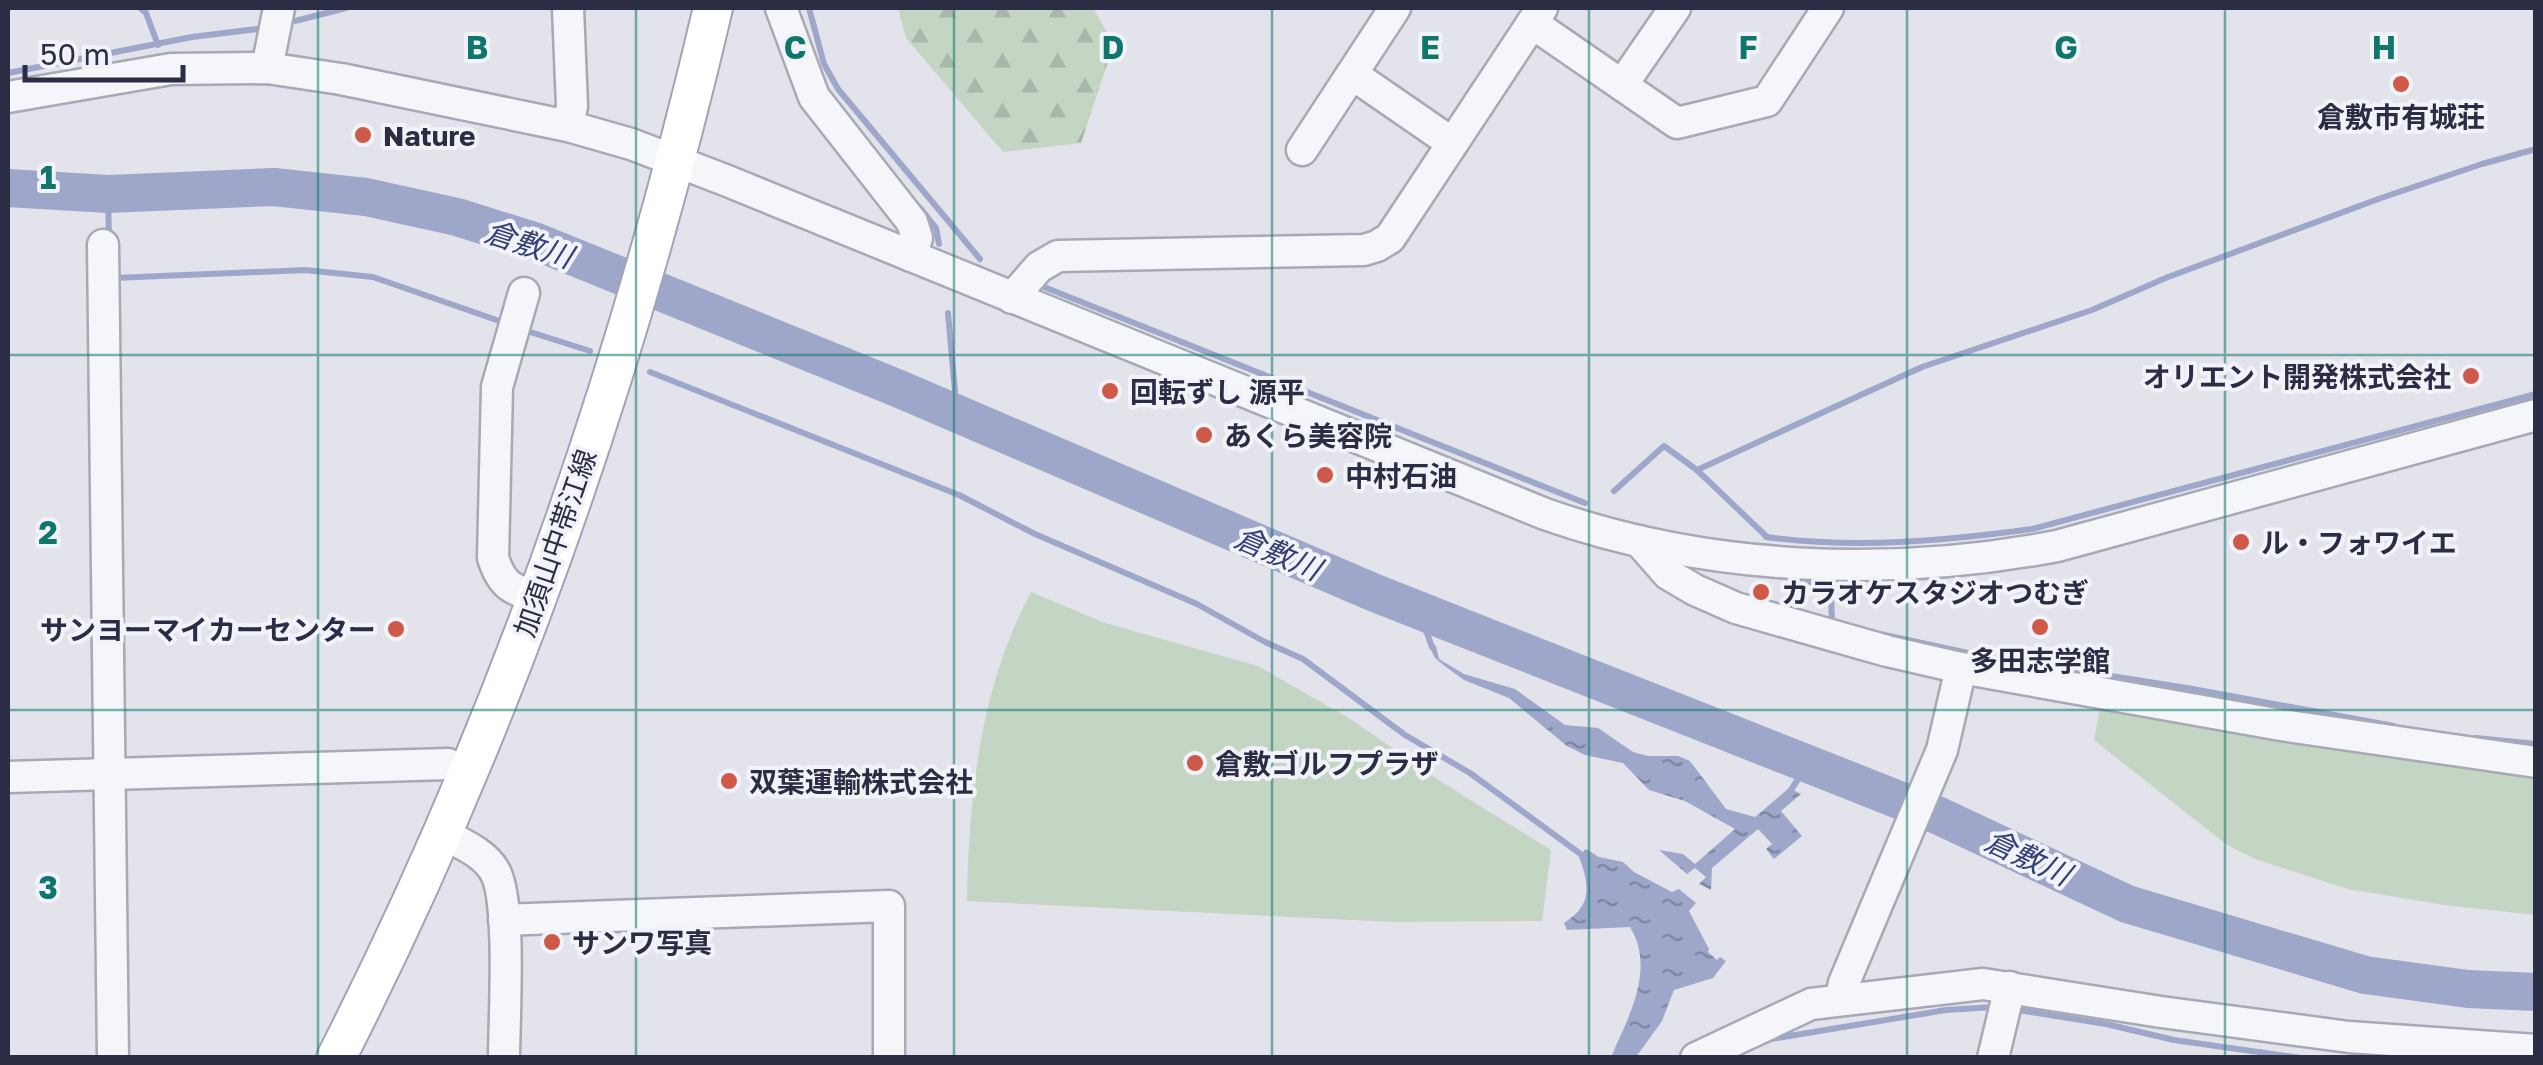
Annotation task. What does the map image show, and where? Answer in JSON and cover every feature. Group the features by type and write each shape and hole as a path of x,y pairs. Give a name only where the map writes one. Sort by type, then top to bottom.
{"main road":[{"name":"加須山中帯江線","path":"336,1058 444,834 539,597 630,326 676,162 713,8"}],"street":[{"path":"267,68 279,8"},
{"path":"568,8 572,106 568,126"},
{"path":"781,8 814,97 912,222 917,238 911,256"},
{"path":"1302,150 1395,8"},
{"path":"1622,85 1675,8"},
{"path":"1012,298 1039,267 1058,256 1364,250 1378,246 1390,238 1537,15 1622,85 1677,123 1768,101 1828,8"},
{"path":"8,98 171,69 267,68 568,126 631,144 1545,514 1639,541 1758,559 1854,566 1996,558 2057,546 2536,415"},
{"path":"1352,74 1452,142"},
{"path":"103,245 118,774 114,1058"},
{"path":"518,313 497,387 493,558 499,578 516,591 539,597"},
{"path":"1639,541 1668,574 1736,608 1887,651 1961,668 2281,725 2536,762"},
{"path":"1840,1000 1942,750 1961,668"},
{"path":"8,777 448,764 469,772"},
{"path":"444,834 492,866 501,888 504,1058"},
{"path":"504,920 889,906 889,1058"},
{"path":"1696,1058 1811,1004 1955,985 2007,1001 2161,1012 2349,1037 2536,1050"},
{"path":"1993,1058 2007,1001"}],"green space":[{"path":"898,8 1093,8 1114,44 1081,143 1003,152 906,38"},
{"name":"倉敷ゴルフプラザ","path":"1031,592 1105,623 1258,666 1352,720 1551,850 1542,921 1394,922 967,901 971,821 981,742 1000,666"},
{"path":"2100,708 2535,774 2535,915 2348,889 2255,859 2227,845 2094,740"}],"water":[{"path":"1427,642 1436,646 1439,659 1464,674 1515,689 1565,725 1598,728 1633,752 1678,756 1690,761 1726,809 1755,817 1789,788 1801,794 1781,811 1802,836 1774,859 1766,849 1772,844 1758,829 1712,868 1711,890 1699,884 1706,877 1695,868 1687,874 1659,850 1683,854 1695,864 1735,829 1685,801 1649,790 1623,763 1585,755 1567,746 1509,698 1464,680 1446,667 1435,658"},
{"path":"1586,849 1599,857 1623,862 1672,892 1679,889 1696,903 1689,911 1708,952 1717,960 1720,957 1726,961 1713,978 1674,990 1662,1021 1636,1057 1611,1057 1640,976 1637,943 1630,927 1567,930 1564,923 1584,902 1585,877 1579,857"}],"waterway":[{"path":"140,8 146,13 158,45"},
{"path":"295,21 346,8"},
{"path":"809,8 824,64 838,89 980,259"},
{"path":"8,73 192,37 257,29"},
{"path":"1697,470 1922,367 2092,310 2168,277 2381,198 2536,149"},
{"name":"倉敷川","path":"8,188 108,194 274,187 366,197 457,217 537,242 897,388 1375,593 1937,815 2127,904 2365,975 2468,989 2536,992"},
{"path":"108,194 109,238"},
{"path":"921,209 936,228 939,244"},
{"path":"114,278 305,270 373,277 508,324"},
{"path":"1044,287 1585,503"},
{"path":"948,313 957,414"},
{"path":"524,330 590,351"},
{"path":"650,372 959,495 1035,534 1197,604 1303,659 1405,735 1470,773 1586,858"},
{"path":"1766,537 1899,542 2032,529 2536,394"},
{"path":"1614,491 1664,446 1697,470 1766,536"},
{"path":"1800,580 1831,594 1832,622 1839,623"},
{"path":"1419,611 1432,647"},
{"path":"1880,634 1977,655 2394,726"},
{"path":"2476,738 2536,744"},
{"path":"1787,796 1808,764"},
{"path":"1765,1040 1946,1010 1994,1007"},
{"path":"2012,1009 2174,1040 2301,1058"}],"place":[{"name":"倉敷市有城荘","path":"2401,84"},
{"name":"Nature","path":"363,135"},
{"name":"オリエント開発株式会社","path":"2471,376"},
{"name":"回転ずし 源平","path":"1110,391"},
{"name":"あくら美容院","path":"1204,435"},
{"name":"中村石油","path":"1325,475"},
{"name":"ル・フォワイエ","path":"2241,542"},
{"name":"カラオケスタジオつむぎ","path":"1761,592"},
{"name":"多田志学館","path":"2040,627"},
{"name":"サンヨーマイカーセンター","path":"396,629"},
{"name":"倉敷ゴルフプラザ","path":"1195,763"},
{"name":"双葉運輸株式会社","path":"729,781"},
{"name":"サンワ写真","path":"552,942"}]}
